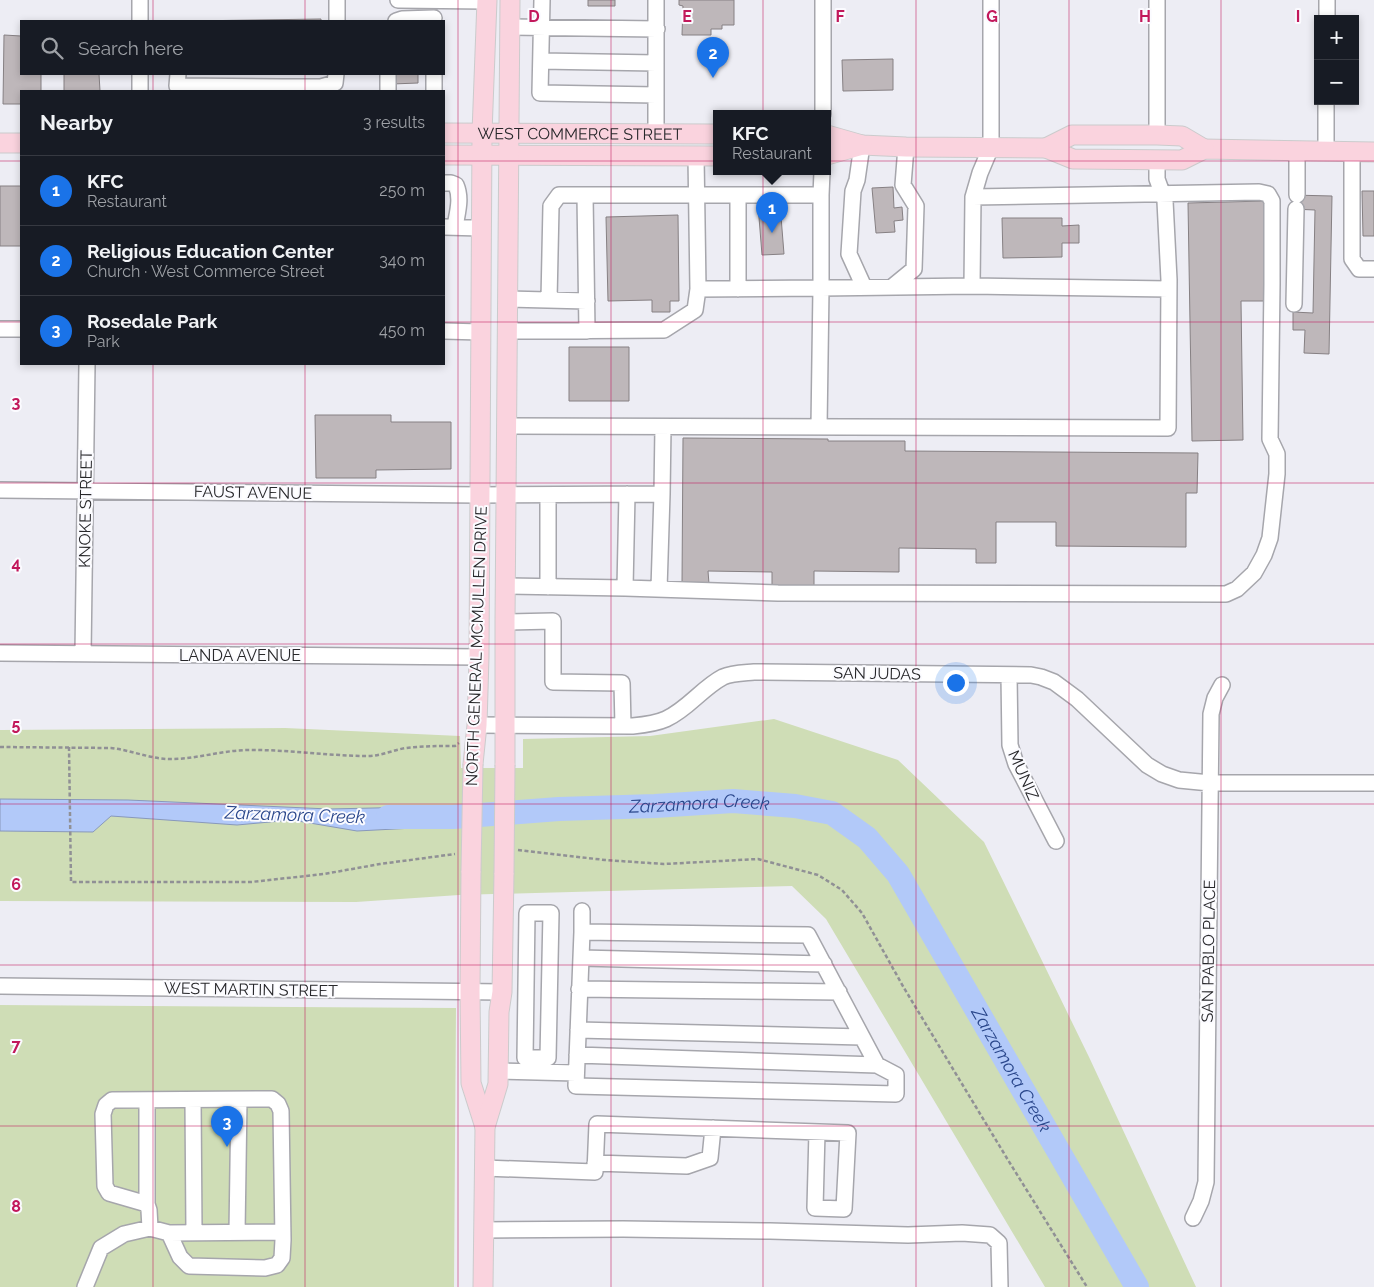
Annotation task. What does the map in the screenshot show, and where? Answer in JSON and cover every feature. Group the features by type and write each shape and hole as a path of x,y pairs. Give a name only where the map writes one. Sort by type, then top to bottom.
{"main road":[{"name":"NORTH GENERAL MCMULLEN DRIVE","path":"483,1287 485,1127 498,1084 499,1012 502,992 506,725 505,586 510,0"},
{"name":"NORTH GENERAL MCMULLEN DRIVE","path":"485,1127 470,1083 470,991 473,764 477,725 479,657 482,133 486,1"},
{"name":"WEST COMMERCE STREET","path":"445,133 713,134"},
{"path":"1046,148 1072,135 1157,135 1182,136 1204,149"},
{"path":"831,136 862,144 906,147 1046,148 1073,160 1182,160 1204,149 1374,152"},
{"path":"0,144 20,144"},
{"path":"831,154 862,144"},
{"name":"WEST COMMERCE STREET","path":"445,155 713,156"}],"street":[{"path":"140,0 140,20"},
{"path":"337,0 338,20"},
{"path":"398,0 486,1"},
{"path":"399,20 434,20 434,0"},
{"path":"542,0 540,93 656,95"},
{"path":"656,0 656,134"},
{"path":"823,0 823,110"},
{"path":"972,286 973,197 980,173 991,147 991,0"},
{"path":"1157,135 1158,0"},
{"path":"1327,0 1327,15"},
{"path":"510,27 657,29"},
{"path":"540,61 656,63"},
{"path":"140,75 140,90"},
{"path":"178,75 177,86 282,89 321,87 335,83 336,75"},
{"path":"388,75 388,90"},
{"path":"434,75 434,90"},
{"path":"1326,105 1326,152"},
{"path":"862,144 858,180 853,191 849,254 864,287"},
{"path":"892,287 914,269 916,206 903,185 906,147"},
{"path":"1294,304 1297,151"},
{"path":"1352,152 1352,259 1359,269 1374,269"},
{"path":"508,331 664,330 695,310 698,289 696,156"},
{"path":"507,426 1168,428 1169,288 1165,201 1157,179 1158,159"},
{"path":"819,427 822,175"},
{"path":"445,183 456,185 460,198 449,227 481,228"},
{"path":"505,586 778,593 899,592 1178,595 1226,594 1237,589 1254,573 1264,555 1270,538 1277,474 1276,454 1270,439 1272,201 1268,194 1259,192 973,197"},
{"path":"549,300 551,206 559,195 821,195"},
{"path":"585,195 587,331"},
{"path":"738,195 738,289"},
{"path":"698,289 972,286 1169,288"},
{"path":"508,299 586,301"},
{"path":"0,329 20,329"},
{"path":"445,331 481,332"},
{"name":"KNOKE STREET","path":"83,654 87,365"},
{"path":"659,589 662,427"},
{"name":"FAUST AVENUE","path":"0,490 480,495 662,494"},
{"path":"625,588 628,494"},
{"path":"548,495 548,587"},
{"path":"505,622 554,621 553,682 622,683 623,726"},
{"name":"LANDA AVENUE","path":"0,653 479,657"},
{"name":"SAN JUDAS","path":"477,725 623,726 649,724 665,720 678,713 712,684 736,673 1009,674 1041,676 1054,682 1077,699 1155,771 1178,780 1315,784 1374,783"},
{"name":"MUNIZ","path":"1009,674 1010,745 1016,764 1056,841"},
{"name":"SAN PABLO PLACE","path":"1193,1218 1206,1182 1211,714 1215,698 1222,684"},
{"path":"498,1071 529,1065 577,1062 877,1065 896,1075 896,1094 576,1086 577,1062 578,1030 580,989 582,932 582,911"},
{"path":"528,912 551,913 548,1058 529,1065 524,1058 528,912"},
{"path":"582,932 808,936 877,1065"},
{"path":"581,958 824,964"},
{"name":"WEST MARTIN STREET","path":"0,986 502,992"},
{"path":"580,989 839,992"},
{"path":"578,1030 862,1037"},
{"path":"148,1204 110,1193 105,1186 103,1114 106,1105 112,1100 272,1099 278,1104 281,1111 283,1232 282,1258 278,1265 265,1268 189,1266 180,1257 169,1233"},
{"path":"147,1100 150,1228"},
{"path":"193,1100 194,1232"},
{"path":"237,1232 239,1100"},
{"path":"484,1168 595,1172 597,1124 848,1133 844,1209 815,1208 817,1132"},
{"path":"596,1163 688,1166 710,1158 713,1128"},
{"path":"85,1287 102,1248 124,1234 150,1228 169,1233 283,1232"},
{"path":"484,1230 652,1229 908,1235 962,1233 990,1235 999,1243 1000,1287"}],"path":[{"path":"0,747 111,748 128,750 149,757 167,759 246,750 368,756 404,748 455,746 460,740"},
{"path":"69,747 71,882"}],"green space":[{"path":"774,719 898,760 984,842 1089,1057 1196,1287 1045,1287 826,919 792,886 459,895 356,902 0,901 0,730 285,728 460,736 461,768 523,768 523,739 650,736"},
{"path":"0,1005 456,1008 454,1287 0,1287"}],"water":[{"path":"0,799 128,800 329,809 418,807 419,816 414,828 357,831 292,820 237,825 111,816 93,832 0,831"}],"building":[{"path":"588,0 615,0 615,6 588,6"},
{"path":"679,0 734,0 734,25 722,25 722,29 711,29 711,35 682,35 683,6 679,5"},
{"path":"321,19 321,20 256,20"},
{"path":"4,35 20,36 20,75 41,75 41,90 20,90 20,104 3,104"},
{"path":"893,59 893,90 843,91 842,60"},
{"path":"64,75 99,75 100,90 64,90"},
{"path":"392,75 418,75 418,83 392,84"},
{"path":"0,186 20,186 20,246 0,246"},
{"path":"893,187 894,208 902,207 903,220 894,221 895,232 876,233 872,188"},
{"path":"1362,191 1374,191 1374,236 1363,236"},
{"path":"1292,195 1332,196 1329,354 1304,353 1305,330 1293,330 1293,312 1313,313 1315,210 1292,209"},
{"path":"1265,201 1267,301 1241,301 1243,440 1192,441 1188,203"},
{"path":"780,204 784,254 762,255 758,205"},
{"path":"678,215 679,301 670,301 670,312 652,312 652,300 608,301 606,217"},
{"path":"1002,218 1062,218 1062,226 1079,225 1079,243 1062,243 1062,257 1003,258"},
{"path":"569,347 629,347 629,401 569,401"},
{"path":"315,415 391,415 391,422 451,422 451,469 376,470 376,478 316,478"},
{"path":"683,438 905,441 905,451 1198,453 1197,493 1186,493 1186,547 1056,546 1056,522 996,522 996,563 976,563 976,549 899,548 899,572 814,571 814,587 772,587 772,572 708,571 709,584 682,584"}],"waterway":[{"name":"Zarzamora Creek","path":"388,817 453,817 559,809 733,801 795,806 832,813 867,838 898,874 1137,1287"}],"place":[{"name":"Religious Education Center","path":"713,78"},
{"name":"KFC","path":"772,233"},
{"name":"Rosedale Park","path":"227,1147"}]}
